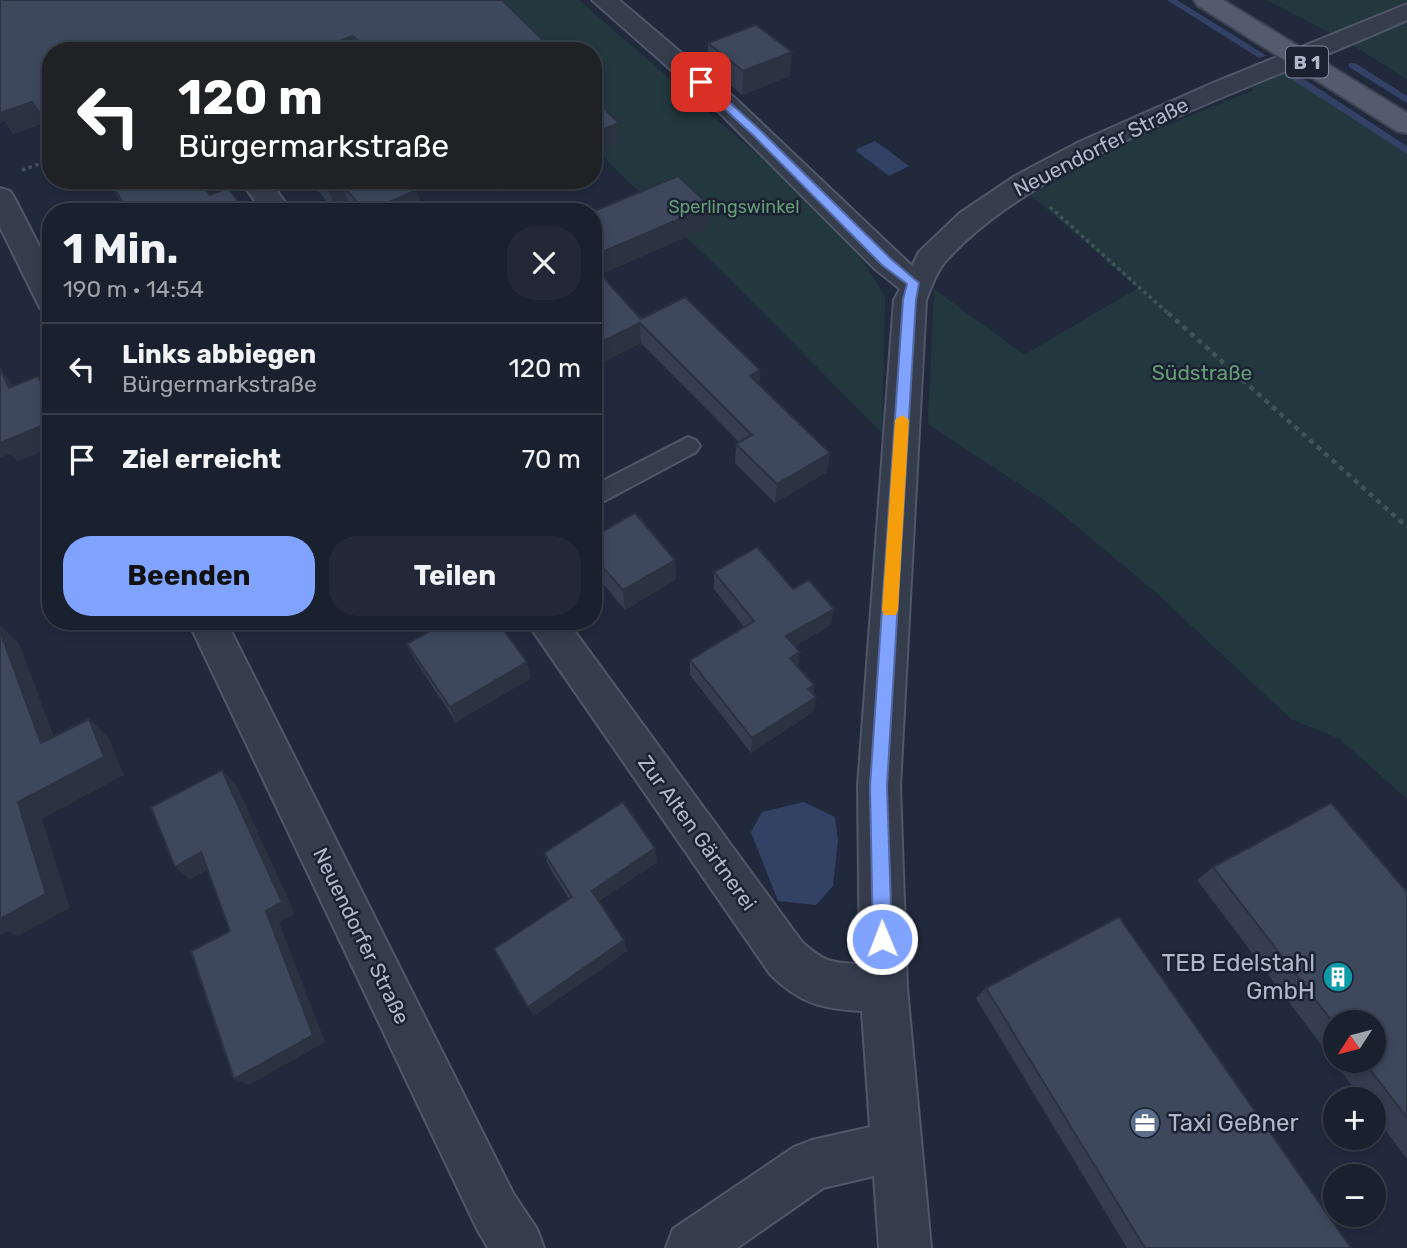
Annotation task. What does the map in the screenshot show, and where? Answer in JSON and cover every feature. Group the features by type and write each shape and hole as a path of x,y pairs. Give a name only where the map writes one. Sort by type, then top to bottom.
{"main road":[{"name":"B 1","path":"1206,0 1407,125"}],"street":[{"path":"604,0 728,106 886,262 913,283"},
{"name":"Neuendorfer Straße","path":"905,1248 884,988 879,786 909,300 913,283 948,239 1023,184 1118,134 1189,101 1407,11"},
{"path":"6,185 42,277"},
{"name":"Neuendorfer Straße","path":"211,630 483,1186 518,1248"},
{"name":"Zur Alten Gärtnerei","path":"551,630 786,958 806,977 834,986 884,988"},
{"path":"692,1248 812,1165 897,1146"}],"lane":[{"path":"602,493 688,446"}],"path":[{"path":"6,185 42,165"},
{"path":"1023,184 1407,527"}],"green space":[{"name":"Sperlingswinkel","path":"441,0 579,0 767,163 824,218 863,261 885,297 882,433 732,281 602,156 602,42 485,42"},
{"path":"1267,0 1407,0 1407,1 1334,35"},
{"path":"1407,20 1407,79 1352,45"},
{"name":"Südstraße","path":"1286,73 1407,153 1407,799 1340,739 1291,719 1160,596 1050,504 928,424 934,289 1024,355 1138,288 1031,195 1133,139 1254,90 1251,88"}],"water":[{"path":"875,141 909,166 889,176 855,150"},
{"path":"804,802 835,817 838,840 833,886 816,905 778,901 751,832 762,812"}],"building":[{"path":"0,0 502,0 545,42 359,42 353,36 337,42 42,42 42,116 32,102 0,113"},
{"path":"756,25 792,52 743,71 708,43"},
{"path":"602,107 619,123 602,130"},
{"path":"678,176 710,206 602,252 602,208"},
{"path":"115,189 206,189 210,195 229,189 239,203 123,203"},
{"path":"346,189 417,190 387,203 358,203"},
{"path":"602,276 641,319 685,297 760,370 750,376 830,453 777,484 736,444 752,435 640,323 602,342"},
{"path":"0,368 9,388 38,376 42,384 42,426 0,443"},
{"path":"635,513 675,560 623,590 602,566 602,532"},
{"path":"757,547 793,589 809,580 834,609 786,636 800,652 790,658 814,685 808,689 816,697 752,738 690,660 754,621 714,572"},
{"path":"432,630 504,630 527,662 450,707 407,644"},
{"path":"0,631 41,743 89,719 104,757 18,802 46,894 0,919"},
{"path":"222,770 282,902 266,911 313,1035 234,1079 191,951 230,931 201,852 175,867 151,807"},
{"path":"623,802 655,848 592,891 624,940 528,1007 494,949 572,897 544,853"},
{"name":"TEB Edelstahl GmbH","path":"1331,803 1407,892 1407,1118 1373,1073 1386,1073 1386,1010 1323,1010 1213,867"},
{"name":"Taxi Geßner","path":"1119,917 1323,1208 1323,1227 1336,1227 1351,1248 1145,1248 986,988"}],"waterway":[{"path":"1171,0 1262,56"},
{"path":"1352,65 1407,100"},
{"path":"1293,76 1407,151"}],"slow traffic":[{"path":"890,610 902,420"}],"place":[{"name":"TEB Edelstahl GmbH","path":"1338,977"},
{"name":"Taxi Geßner","path":"1145,1123"}],"route":[{"path":"701,82 757,133 886,262 913,283 909,300 879,786 882,939"}]}
